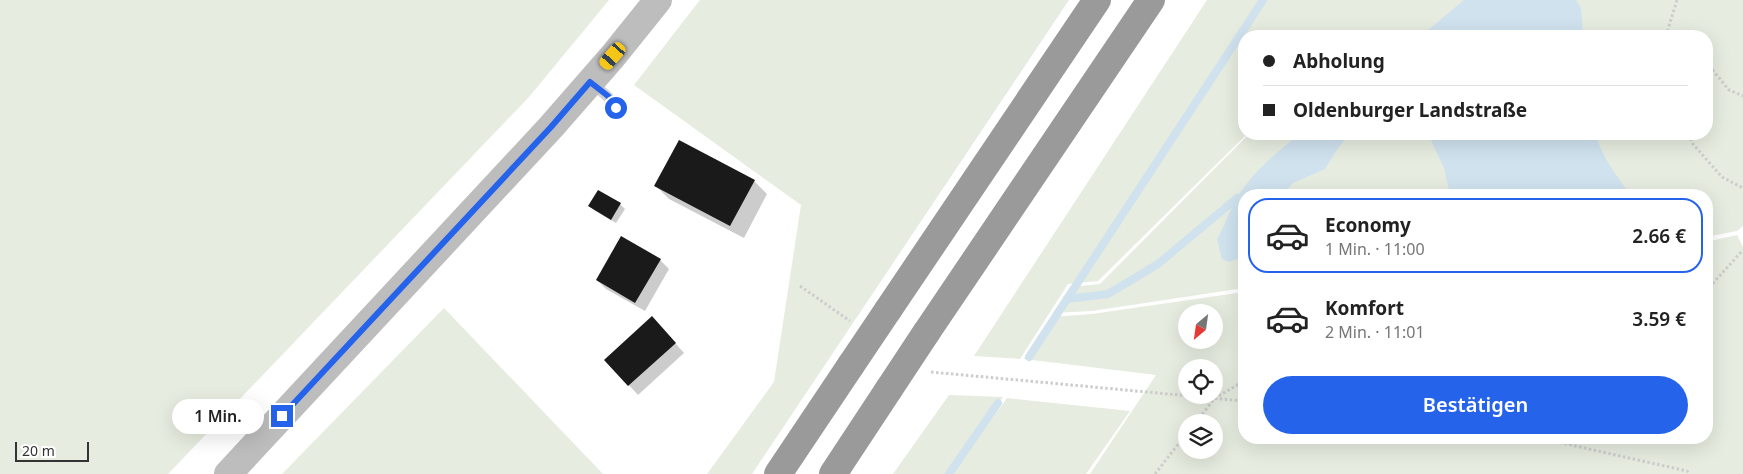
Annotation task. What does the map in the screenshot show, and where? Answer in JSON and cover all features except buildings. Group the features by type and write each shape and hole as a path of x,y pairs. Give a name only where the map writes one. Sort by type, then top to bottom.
{"highway":[{"path":"778,474 1097,0"},
{"path":"832,474 1151,0"}],"street":[{"path":"228,474 551,127 658,0"}],"lane":[{"path":"590,82 608,96 616,108"}],"path":[{"path":"1668,30 1678,0"},
{"path":"1713,71 1728,90 1743,96"},
{"path":"1691,140 1722,177 1743,188"},
{"path":"1713,282 1743,250"},
{"path":"800,286 854,323"},
{"path":"924,371 1178,395"},
{"path":"1223,393 1238,385"},
{"path":"1223,399 1238,400"},
{"path":"1202,414 1210,404"},
{"path":"1155,474 1178,444"},
{"path":"1566,444 1690,474"}],"shaded area":[{"path":"0,0 609,0 529,97 168,474 0,474"},
{"path":"700,0 1069,0 752,474 707,474 774,382 801,205 634,85"},
{"path":"1207,0 1743,0 1743,226 1737,231 1713,236 1713,189 1238,189 1238,289 1092,311 1053,313 1070,287 1100,284 1243,140 1713,140 1713,30 1238,30 1238,140 1241,140 1098,281 1068,284 1020,359 974,356"},
{"path":"1737,235 1743,247 1743,474 1090,474 1156,375 1024,359 1051,317 1092,314 1238,293 1238,444 1713,444 1713,240"},
{"path":"444,308 603,474 282,474"},
{"path":"949,395 1003,397 947,474 893,474"},
{"path":"1007,398 1130,411 1086,474 952,474"}],"water":[{"path":"1464,0 1576,0 1581,8 1583,30 1428,30"},
{"path":"1292,140 1345,140 1325,169 1293,183 1288,189 1243,189 1257,171"},
{"path":"1431,140 1598,140 1605,157 1626,189 1449,189 1444,168"},
{"path":"1238,196 1238,258 1229,262 1222,259 1217,239"}],"waterway":[{"path":"1243,30 1263,0"},
{"path":"1029,357 1238,38"},
{"path":"1067,299 1108,294 1158,264 1237,198"},
{"path":"949,474 998,403"}],"route":[{"path":"282,416 551,127 590,82 608,96 616,108"}]}
